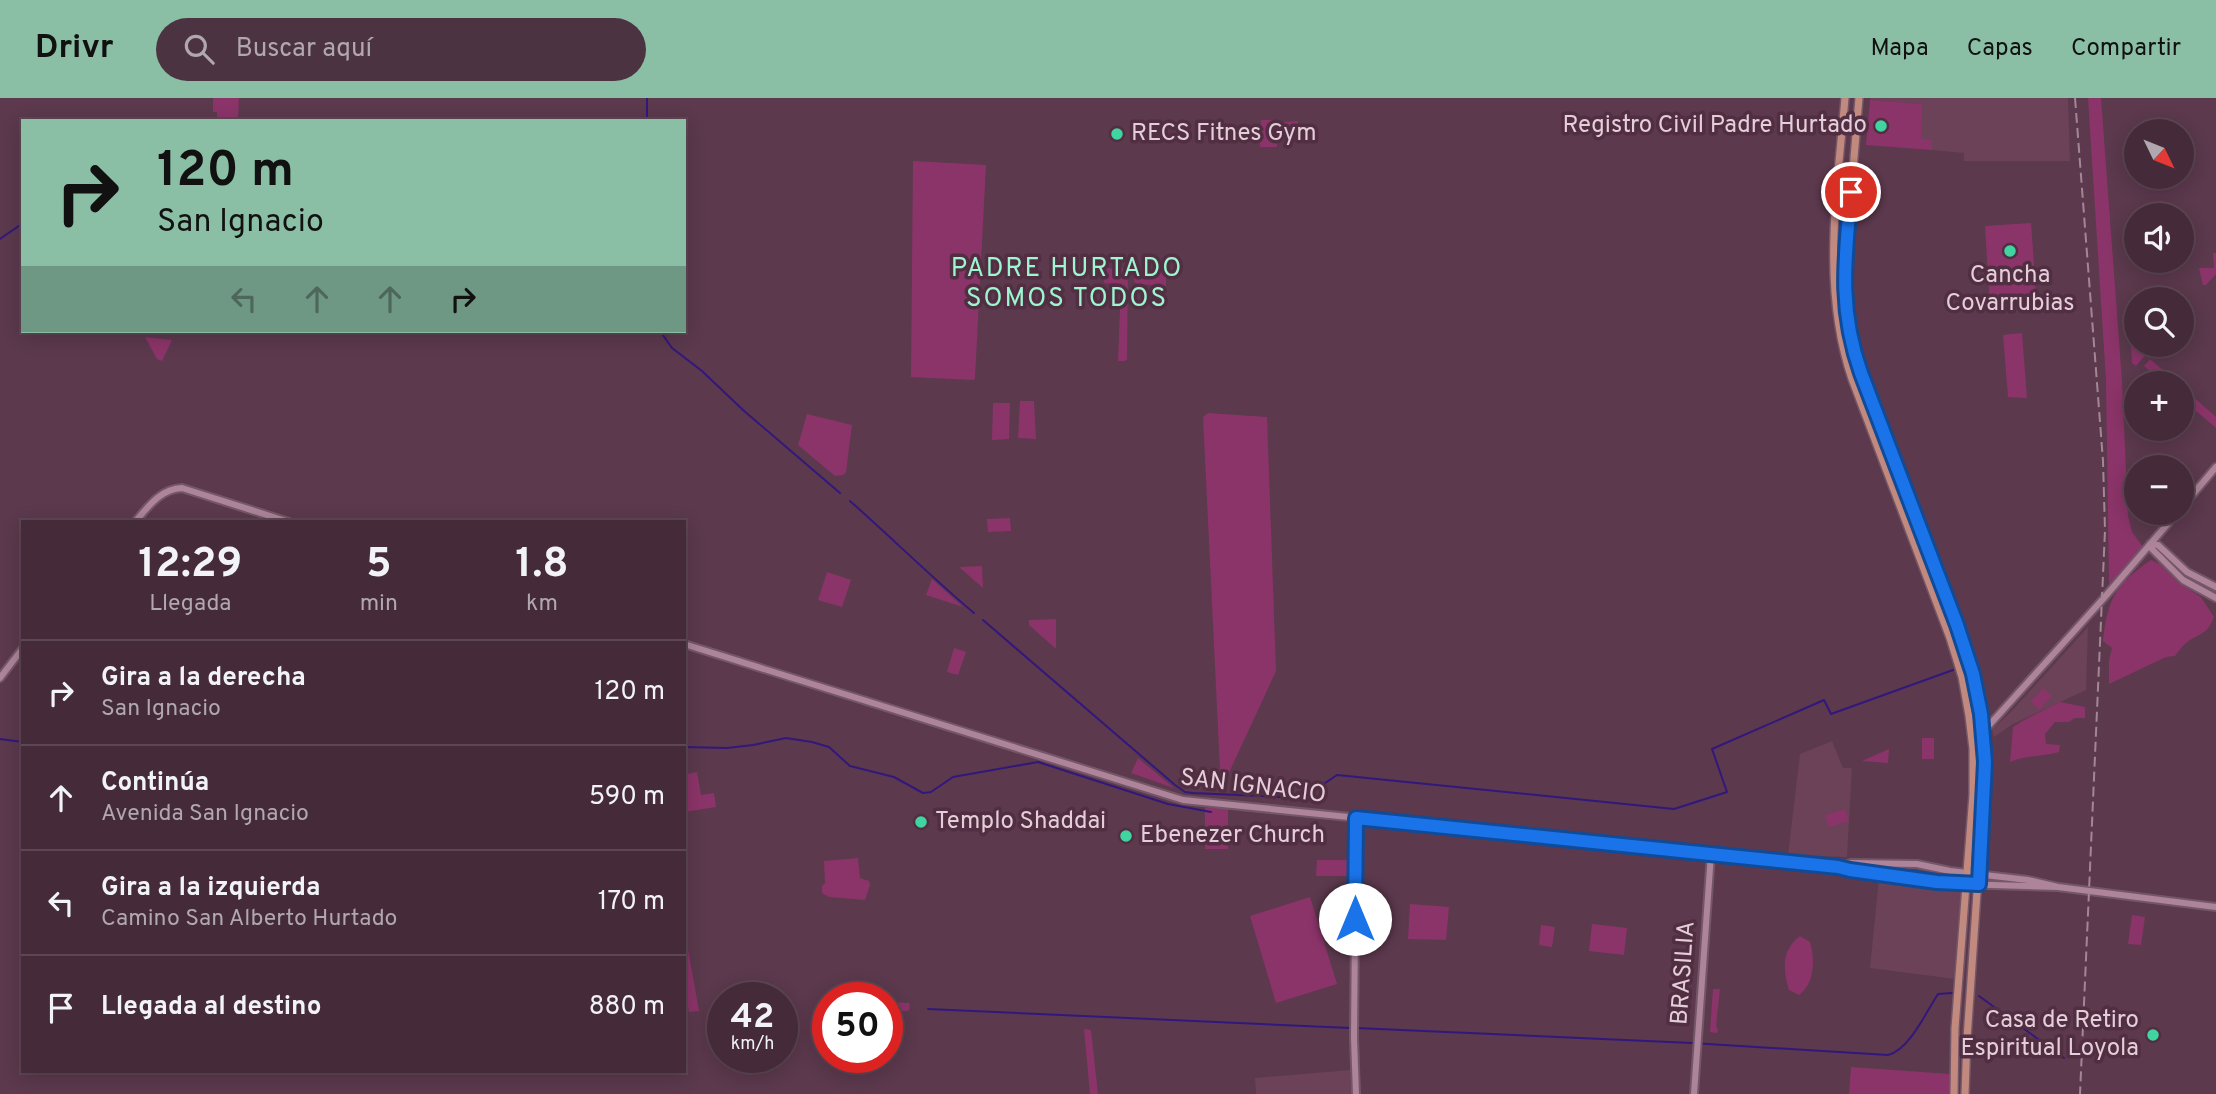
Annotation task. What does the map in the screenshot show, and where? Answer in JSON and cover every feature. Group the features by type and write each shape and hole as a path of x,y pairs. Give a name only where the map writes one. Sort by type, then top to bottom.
{"main road":[{"path":"1845,98 1833,260 1836,313 1842,343 1852,379 1950,638 1962,677 1969,716 1974,762 1973,794 1955,1028 1954,1094"},
{"path":"1858,98 1844,277 1850,337 1861,373 1962,638 1973,674 1983,732 1985,762 1979,884 1966,1039 1965,1094"},
{"path":"2194,493 2216,467"},
{"path":"137,520 164,493 176,488 187,489 283,520"},
{"path":"1983,732 2167,525"},
{"path":"2150,544 2158,545 2193,575 2216,587"},
{"path":"2150,544 2183,579 2216,598"},
{"name":"SAN IGNACIO","path":"686,645 1174,798 1838,867"},
{"path":"0,678 21,651"},
{"path":"1356,818 1356,1094"},
{"name":"BRASILIA","path":"1694,1094 1711,854"},
{"path":"1838,867 1848,863 1908,864 2028,880 2058,887"},
{"path":"1838,867 1966,884 2058,887 2216,907"}],"shaded area":[{"path":"213,98 239,98 238,119 217,119 217,112 213,112"},
{"path":"2068,98 2070,161 1964,161 1964,153 1932,150 1932,140 1921,140 1921,104 1870,100"},
{"path":"2088,98 2101,98 2122,381 2125,455 2124,525 2130,525 2143,547 2109,584 2106,381"},
{"path":"1870,100 1922,104 1921,139 1932,140 1932,150 1866,145"},
{"path":"1261,120 1278,120 1277,147 1260,147"},
{"path":"1298,121 1298,139 1285,140 1284,122"},
{"path":"913,161 986,165 974,380 911,377"},
{"name":"Cancha Covarrubias","path":"2031,223 2037,305 1990,308 1985,226"},
{"path":"2213,253 2216,253 2216,274 2203,285 2199,268 2214,268"},
{"path":"1104,268 1128,271 1125,361 1118,361 1121,284 1104,283"},
{"path":"1134,271 1166,271 1166,286 1137,284 1134,281"},
{"path":"2022,333 2027,398 2008,397 2003,335"},
{"path":"145,337 172,340 162,361 157,359"},
{"path":"2132,357 2144,357 2136,366 2132,363"},
{"path":"2150,359 2164,371 2150,371 2144,366"},
{"path":"2194,398 2216,417 2216,428 2194,409"},
{"path":"1020,401 1034,401 1036,439 1018,438"},
{"path":"993,403 1010,403 1009,439 992,440"},
{"path":"1208,413 1267,417 1276,671 1221,790 1203,417"},
{"path":"807,414 852,425 846,472 843,475 835,476 798,445"},
{"path":"1010,518 1011,531 988,532 987,519"},
{"path":"2151,560 2160,564 2179,583 2201,597 2214,617 2206,631 2186,643 2175,656 2166,657 2109,684 2112,648 2103,641 2111,603 2121,585"},
{"path":"982,566 983,588 959,567"},
{"path":"827,572 851,580 842,607 818,600"},
{"path":"932,579 963,607 926,595"},
{"path":"1056,619 1056,649 1029,625 1029,620"},
{"path":"2088,627 2086,690 2013,724 1994,737 1992,729"},
{"path":"954,648 966,652 958,675 947,672"},
{"path":"2043,688 2052,696 2039,710 2031,701"},
{"path":"2060,702 2085,707 2085,718 2055,722 2045,734 2046,744 2060,745 2059,752 2010,762 2013,727"},
{"path":"1922,738 1934,738 1934,759 1922,759"},
{"path":"1832,741 1843,768 1852,768 1847,857 1788,855 1800,754"},
{"path":"1889,749 1888,763 1862,761"},
{"path":"1138,758 1174,788 1131,773"},
{"path":"697,772 701,795 714,793 716,807 686,812 686,775"},
{"path":"1228,807 1228,849 1205,849 1205,808"},
{"path":"1845,809 1849,821 1829,827 1825,815"},
{"path":"858,858 860,878 869,881 870,885 865,900 829,897 822,893 825,883 824,861"},
{"path":"1317,860 1347,860 1347,876 1316,876"},
{"path":"1879,878 1961,887 1955,979 1870,968"},
{"path":"1310,897 1337,984 1276,1003 1250,916"},
{"path":"1410,904 1449,907 1446,940 1408,939"},
{"path":"2132,915 2145,917 2141,945 2128,944"},
{"path":"1592,924 1627,928 1624,955 1589,951"},
{"path":"1541,925 1555,927 1552,947 1539,945"},
{"path":"1800,936 1810,942 1813,963 1811,978 1799,995 1789,990 1785,961 1789,948"},
{"path":"686,938 699,1011 689,1012 686,996"},
{"path":"1713,989 1720,989 1717,1033 1710,1032"},
{"path":"903,1003 909,1003 908,1011 903,1011"},
{"path":"1084,1029 1091,1030 1098,1094 1090,1094"},
{"path":"1851,1067 1950,1074 1949,1094 1849,1094"},
{"path":"1350,1070 1351,1094 1256,1094 1255,1078"}],"waterway":[{"path":"647,98 647,119"},
{"path":"0,239 21,224"},
{"path":"661,333 672,348 702,371 840,493"},
{"path":"850,501 974,613"},
{"path":"983,620 1175,785 1185,792 1193,793 1303,798 1337,775 1674,809 1727,792 1712,749 1824,700 1831,714 1953,670"},
{"path":"686,747 727,748 786,738 812,742 829,747 850,766 894,777 923,793 931,792 953,777 1038,762 1168,804 1211,812"},
{"path":"0,739 21,742"},
{"path":"1356,1028 1888,1055 1910,1038 1938,994 1952,993"},
{"path":"1979,996 2064,1058"},
{"path":"928,1009 1350,1028"}],"railway":[{"path":"2075,98 2103,461 2105,530 2080,1094"}],"place":[{"name":"Registro Civil Padre Hurtado","path":"1881,126"},
{"name":"RECS Fitnes Gym","path":"1117,134"},
{"name":"Cancha Covarrubias","path":"2010,251"},
{"name":"Templo Shaddai","path":"921,822"},
{"name":"Ebenezer Church","path":"1126,836"},
{"name":"Casa de Retiro Espiritual Loyola","path":"2153,1035"}],"district":[{"name":"PADRE HURTADO SOMOS TODOS","path":"1067,284"}],"route":[{"path":"1355,919 1356,818 1838,867 1937,882 1979,884 1985,762 1978,696 1962,638 1861,373 1850,337 1844,277 1851,192"}]}
